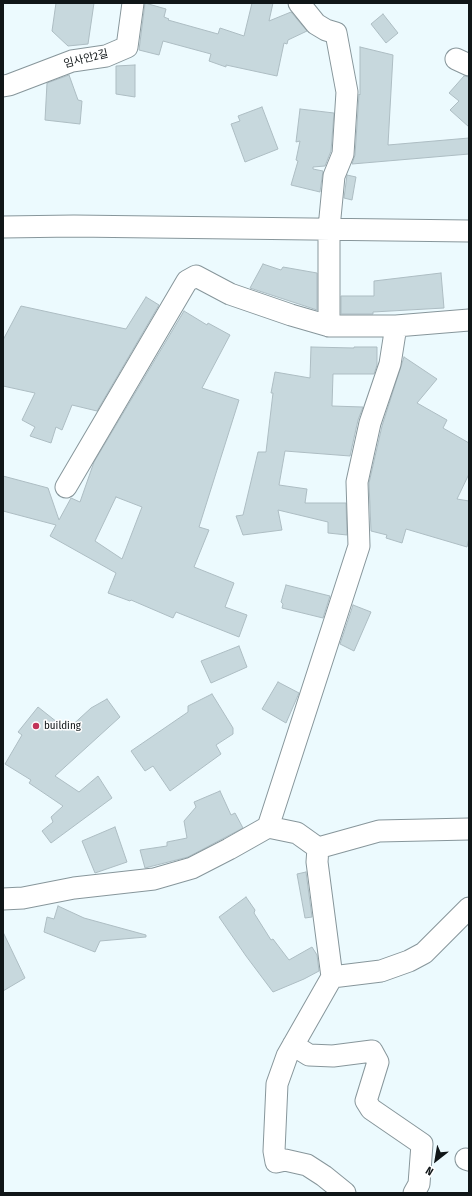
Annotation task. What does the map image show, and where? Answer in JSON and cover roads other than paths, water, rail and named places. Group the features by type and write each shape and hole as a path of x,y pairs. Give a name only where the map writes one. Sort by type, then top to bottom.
{"street":[{"name":"임사안2길","path":"3,86 72,61 106,56 127,47 133,3"},
{"path":"299,3 316,24 326,30 336,33 347,92 343,154 334,176 330,228 329,326"},
{"path":"3,227 74,226 330,228 469,231"},
{"path":"66,487 187,281 196,276 230,294 291,315 329,326 396,326 469,320"},
{"path":"3,899 23,898 74,888 154,879 192,868 229,849 268,826 359,546 357,482 370,423 390,364 396,326"},
{"path":"268,826 297,833 318,848"},
{"path":"318,848 380,831 469,829"},
{"path":"318,848 318,862 332,977 287,1056 277,1084 274,1151 276,1162 284,1160 307,1165 324,1176 344,1193"},
{"path":"332,977 381,971 424,953 469,908"},
{"path":"293,1045 309,1055 333,1056 372,1051 378,1062 366,1100 371,1109 422,1144 419,1184 414,1193"}],"place":[{"name":"building","path":"36,726"}]}
